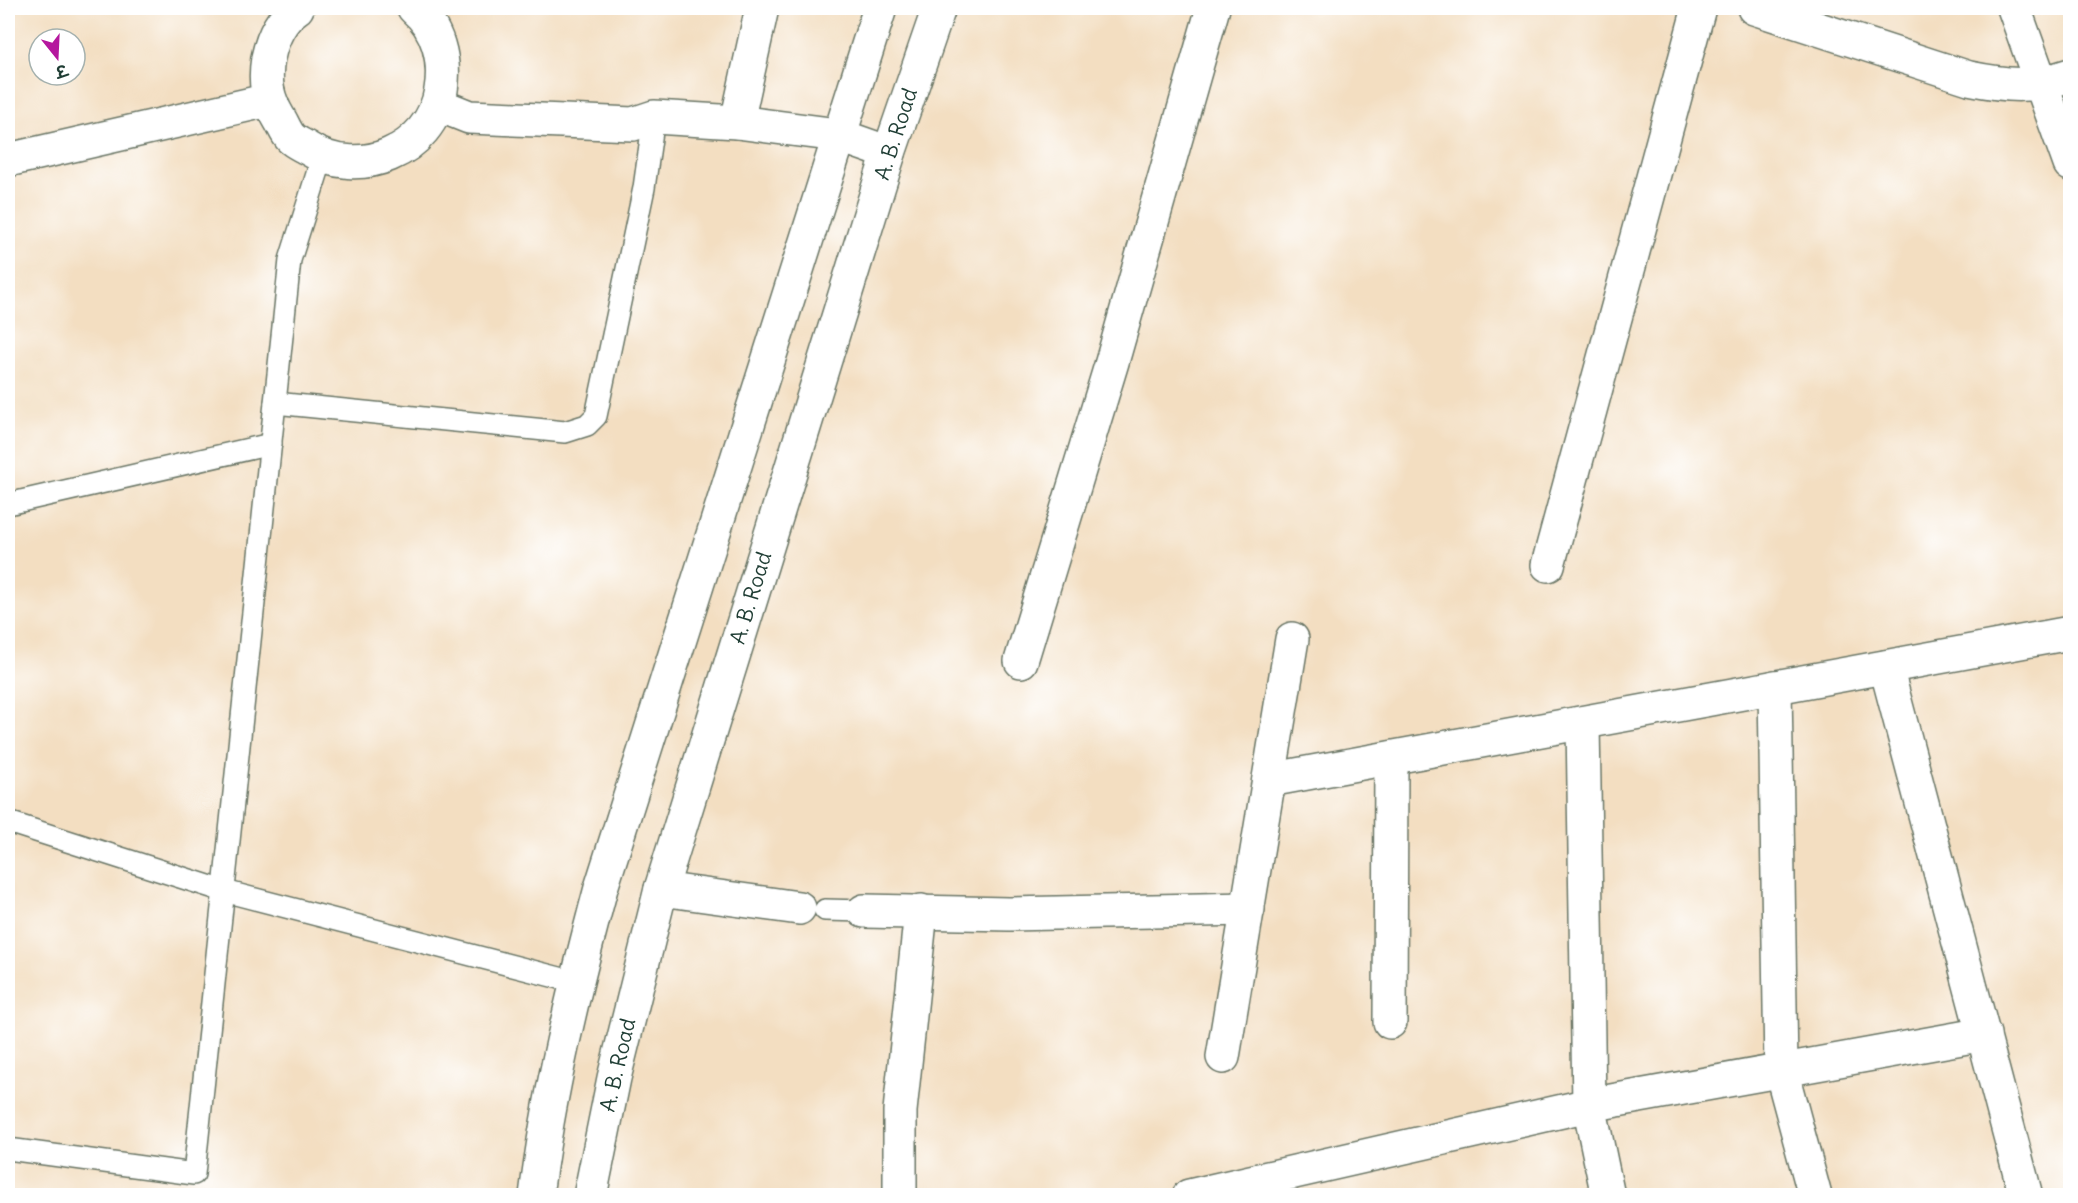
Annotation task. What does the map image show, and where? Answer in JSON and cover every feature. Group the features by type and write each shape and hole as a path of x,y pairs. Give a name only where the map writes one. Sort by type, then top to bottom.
{"street":[{"path":"297,8 290,13 272,40 265,76 268,100 291,138 322,158 355,164 390,156 419,136 439,105 444,72 439,43 414,8"},
{"path":"737,122 762,8"},
{"path":"536,1196 541,1151 575,982 601,888 880,8"},
{"name":"A. B. Road","path":"590,1196 614,1078 661,890 889,153 939,8"},
{"path":"1021,661 1113,362 1214,8"},
{"path":"1548,565 1699,8"},
{"path":"1754,8 1969,78 1997,84 2056,80"},
{"path":"2014,8 2056,80 2070,164"},
{"path":"439,105 467,95 638,105 654,117 737,122 838,135 889,153"},
{"path":"8,160 268,100"},
{"path":"1269,780 2070,633"},
{"path":"1223,1058 1292,639"},
{"path":"1886,667 2026,1196"},
{"path":"1775,687 1781,1070 1815,1196"},
{"path":"1583,723 1589,1104 1608,1196"},
{"path":"1390,1022 1391,758"},
{"path":"661,890 832,910 1009,914 1248,909"},
{"path":"900,1196 900,1111 921,911"},
{"path":"1189,1196 1589,1104 1984,1034"}],"lane":[{"path":"275,403 565,432 587,425 596,416 644,188 654,117"},
{"path":"8,1149 194,1174 290,260 322,158"},
{"path":"8,504 271,444"},
{"path":"8,822 224,891 575,982"}]}
